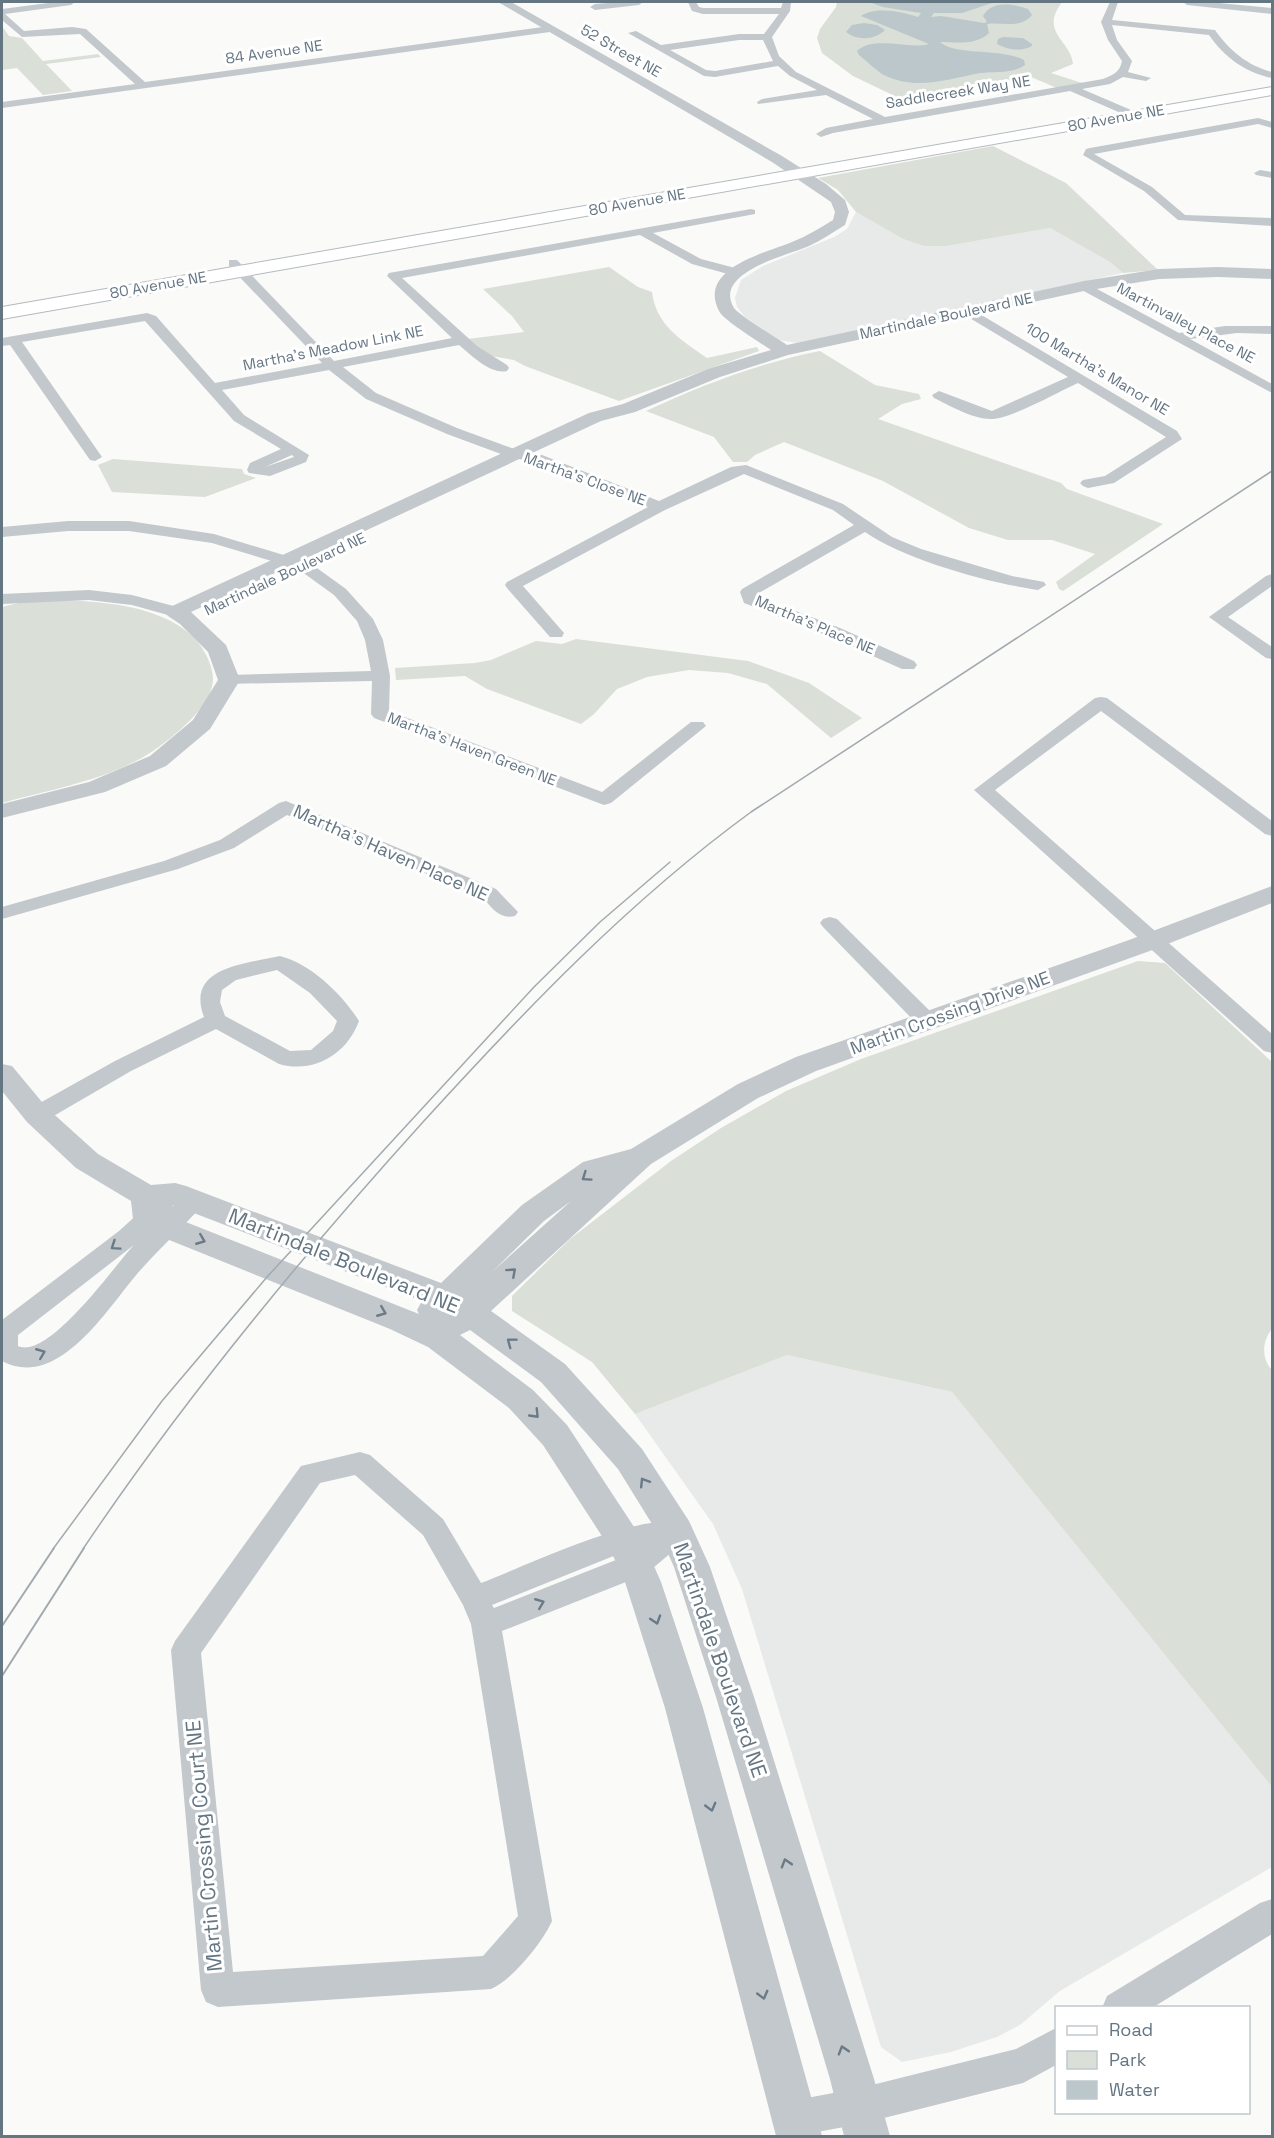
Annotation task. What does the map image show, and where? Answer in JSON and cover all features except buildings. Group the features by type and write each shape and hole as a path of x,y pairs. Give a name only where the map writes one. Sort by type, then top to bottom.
{"main road":[{"name":"80 Avenue NE","path":"2,313 153,286 223,279 241,272 1272,85"},
{"name":"80 Avenue NE","path":"2,302 241,272 723,187 768,183 788,172 850,158 1131,110 1272,91"}],"street":[{"path":"2,14 71,2"},
{"name":"52 Street NE","path":"504,2 722,128 748,152 788,172 824,203 826,210 824,232 735,272"},
{"path":"595,7 639,2"},
{"path":"692,2 695,9 703,11 786,6"},
{"path":"1114,2 1108,10 1106,22 1108,36 1127,61 1122,75 1146,78"},
{"path":"1187,2 1272,11"},
{"path":"660,48 739,37 766,37 786,6"},
{"path":"2,14 22,34 83,31 142,85"},
{"path":"1106,22 1212,32 1219,44 1242,62 1272,75"},
{"name":"84 Avenue NE","path":"2,105 550,29"},
{"path":"633,33 704,73 715,74 779,63"},
{"name":"Saddlecreek Way NE","path":"766,37 779,63 793,74 884,122 1085,87 1122,75"},
{"path":"1085,87 1131,110"},
{"path":"1073,89 1131,110"},
{"path":"762,102 826,92"},
{"path":"1272,125 1258,121 1090,151 1088,154 1148,189 1182,218 1272,222"},
{"path":"821,134 884,122"},
{"path":"1260,173 1272,175"},
{"path":"502,368 484,360 460,341 449,326 393,276 751,212"},
{"path":"641,231 682,258 706,267 735,272"},
{"name":"Martha's Close NE","path":"241,272 330,364 371,396 654,510"},
{"path":"735,272 726,282 722,293 727,311 784,351"},
{"name":"Martindale Boulevard NE","path":"229,680 218,650 182,616 296,562 614,420 628,408 714,373 784,351 1084,286 1159,274 1218,272 1272,274"},
{"name":"Martinvalley Place NE","path":"1084,286 1272,389"},
{"name":"100 Martha's Manor NE","path":"968,311 1172,434 1175,439 1109,480 1088,483"},
{"path":"95,457 8,341 147,317 239,418 291,450"},
{"path":"1178,337 1214,330 1252,328 1272,330"},
{"name":"Martha's Meadow Link NE","path":"211,388 460,341"},
{"path":"939,395 988,415 998,415 1078,378"},
{"name":"Martha's Close NE","path":"556,633 513,585 654,510 736,470 746,469 837,507 863,527 915,552 1010,581 1038,585"},
{"path":"2,532 68,526 129,526 214,539 296,562"},
{"name":"Martha's Place NE","path":"863,527 748,592 750,599 834,632 908,665"},
{"name":"Martha's Haven Green NE","path":"296,562 340,592 365,619 374,640 381,676 380,714 604,799 697,726"},
{"path":"1272,579 1217,616 1272,654"},
{"path":"2,599 63,593 119,598 182,616"},
{"path":"2,811 97,787 158,761 202,724 229,680 381,676"},
{"path":"1272,830 1101,702 982,790 1272,1046"},
{"name":"Martha's Haven Place NE","path":"2,913 171,865 227,844 286,807 489,893 508,912"},
{"name":"Martin Crossing Drive NE","path":"429,1332 456,1304 640,1156 748,1091 806,1064 1153,940 1272,894"},
{"path":"830,923 927,1021"},
{"path":"280,963 302,975 335,1002 348,1021 343,1034 316,1057 287,1059 216,1020 209,1002 212,987 229,975 280,963"},
{"path":"38,1115 123,1066 216,1020"},
{"name":"Martindale Boulevard NE","path":"2,1073 38,1115 87,1161 166,1207 429,1332 521,1400 555,1436 630,1552 684,1708 797,2127"},
{"path":"166,1207 123,1273 73,1333 58,1345 27,1357 14,1356 9,1353 4,1338 7,1330 166,1207"},
{"name":"Martindale Boulevard NE","path":"166,1207 456,1304 553,1373 587,1408 630,1459 676,1532 692,1567 735,1697 864,2121"},
{"name":"Martin Crossing Court NE","path":"360,1463 433,1527 481,1611 535,1922 491,1972 218,1990 186,1650 311,1474 360,1463"},
{"path":"481,1611 676,1532"},
{"path":"1121,2006 1272,1915"},
{"path":"797,2127 864,2121 1023,2065 1055,2046"}],"shaded area":[{"path":"856,212 903,239 924,246 947,246 1050,228 1110,262 1123,273 798,343 778,340 745,317 737,307 735,298 741,280 763,266 834,237 847,229"},
{"path":"787,1355 952,1392 1272,1787 1272,1867 1060,1991 1020,2025 997,2037 951,2052 902,2062 881,2047 742,1589 713,1524 635,1414"}],"green space":[{"path":"837,2 1062,2 1056,13 1055,29 1071,56 1073,64 1051,73 1085,84 1057,88 1031,77 901,99 853,76 822,53 817,38"},
{"path":"2,26 9,36 22,38 43,61 98,54 101,57 46,64 72,91 43,95 17,68 2,70"},
{"path":"993,146 1066,183 1158,270 1123,273 1110,262 1050,228 947,246 924,246 903,239 856,212 838,190 818,178"},
{"path":"609,267 638,287 652,292 654,304 664,323 679,338 707,358 757,347 759,351 619,401 514,360 485,355 467,339 524,332 512,316 483,289"},
{"path":"820,351 875,385 919,394 921,399 902,404 878,419 1061,483 1067,489 1163,524 1063,591 1059,589 1056,582 1095,554 1052,540 1008,540 969,528 883,481 784,442 755,455 747,462 733,462 714,437 646,411 731,376"},
{"path":"113,459 242,469 244,474 256,478 205,497 112,492 98,465"},
{"path":"66,600 128,607 152,613 176,624 188,632 202,647 213,676 211,689 199,710 181,729 136,761 80,783 2,803 2,607 23,602"},
{"path":"576,639 748,661 809,683 862,718 831,738 767,684 728,673 689,670 647,677 617,689 594,714 581,724 487,689 465,676 396,680 395,668 475,663 491,660 536,641 562,644"},
{"path":"1138,961 1165,963 1272,1062 1272,1329 1266,1339 1264,1350 1268,1365 1272,1370 1272,1787 952,1392 787,1355 635,1414 592,1362 512,1311 512,1296 570,1239 671,1161 721,1128 786,1091 861,1059"}],"water":[{"path":"869,2 995,2 962,13 934,13 931,17 941,16 984,23 987,22 983,16 992,7 998,5 1028,9 1032,15 1022,22 987,24 989,33 978,40 940,42 956,49 1015,56 1024,60 1025,65 1009,71 980,73 932,82 896,80 877,71 857,51 864,46 882,43 929,44 861,16 874,11 897,12 918,17 921,13 883,7"},
{"path":"864,23 877,25 885,30 876,36 866,38 855,37 846,32 852,25"},
{"path":"1023,38 1032,46 1019,50 1005,48 997,44 998,39"}],"tram line":[{"path":"83,1549 203,1383 333,1224 500,1039 620,920 662,883 751,812 1272,471"},
{"path":"53,1549 162,1401 267,1277 534,987 600,922 670,862"},
{"path":"2,1626 54,1548"},
{"path":"2,1676 84,1548"}]}
